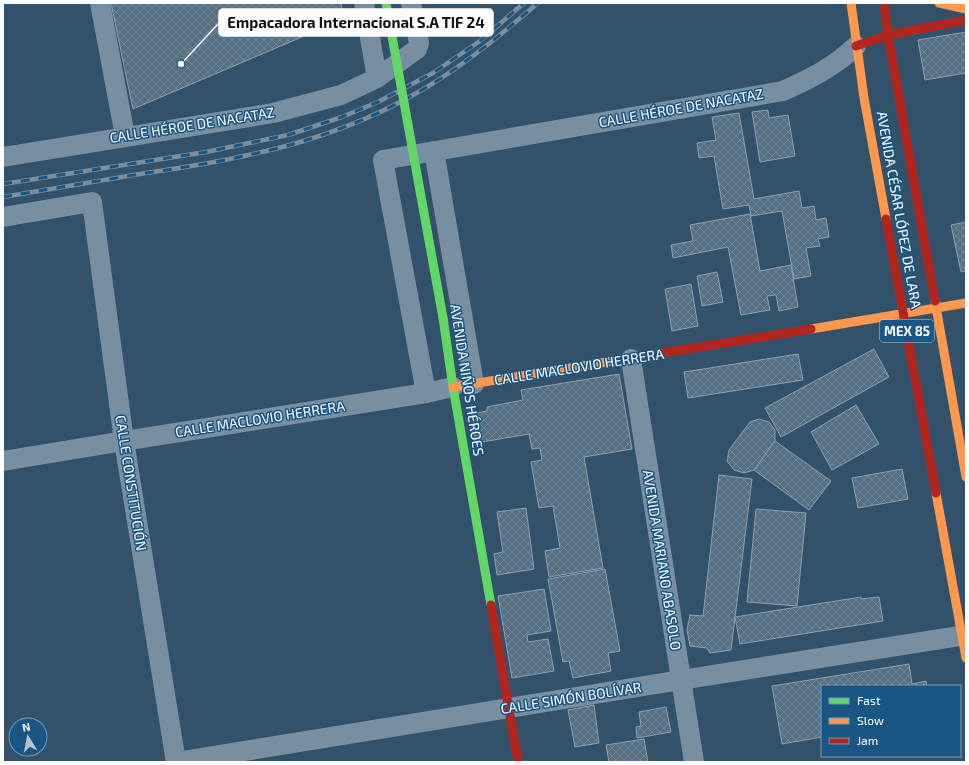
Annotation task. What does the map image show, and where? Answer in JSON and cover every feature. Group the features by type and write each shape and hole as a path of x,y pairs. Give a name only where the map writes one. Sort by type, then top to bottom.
{"street":[{"path":"100,3 125,136"},
{"path":"364,3 377,78"},
{"name":"AVENIDA NIÑOS HÉROES","path":"386,3 443,318 453,387 510,707 518,762"},
{"name":"CALLE HÉROE DE NACATAZ","path":"3,157 273,113 341,94 377,78 416,49 419,43 411,3"},
{"name":"AVENIDA CÉSAR LÓPEZ DE LARA","path":"851,3 856,46 964,636 966,658"},
{"name":"AVENIDA CÉSAR LÓPEZ DE LARA","path":"884,3 888,35 966,477"},
{"path":"939,3 966,9"},
{"name":"CALLE HÉROE DE NACATAZ","path":"426,393 383,160 783,91 807,81 830,68 856,46 888,35 966,20"},
{"path":"434,151 474,384"},
{"name":"CALLE CONSTITUCIÓN","path":"3,217 92,202 124,440 176,762"},
{"name":"CALLE MACLOVIO HERRERA","path":"3,461 124,440 426,393 453,387 904,314 966,302"},
{"name":"AVENIDA MARIANO ABASOLO","path":"631,359 694,762"},
{"name":"CALLE SIMÓN BOLÍVAR","path":"176,762 510,707 964,636"}],"building":[{"path":"111,3 341,3 344,19 133,109"},
{"path":"966,32 966,73 925,80 918,40"},
{"path":"768,110 769,118 788,115 795,156 760,162 752,112"},
{"path":"739,113 754,199 799,191 802,208 814,206 816,220 826,218 829,237 818,239 820,246 806,248 811,276 794,279 782,211 751,216 749,205 723,209 714,156 699,158 697,143 716,140 712,117"},
{"path":"750,214 760,271 791,265 798,307 779,311 776,295 767,296 770,310 741,315 728,247 673,258 671,245 693,241 690,225"},
{"path":"966,222 966,271 961,272 951,225"},
{"path":"717,272 723,302 702,306 697,276"},
{"path":"691,284 698,326 672,331 665,289"},
{"path":"874,349 889,377 781,437 765,408"},
{"path":"798,354 803,380 688,398 684,372"},
{"path":"619,374 632,449 584,457 603,568 549,577 545,551 560,548 553,506 539,508 531,462 542,460 540,448 532,449 529,434 476,443 471,414 487,411 487,407 523,400 521,390"},
{"path":"856,405 879,444 832,470 811,432"},
{"path":"759,419 769,422 775,430 775,441 754,470 744,473 734,470 727,461 729,450 750,422"},
{"path":"775,441 831,481 809,510 754,470"},
{"path":"902,469 908,499 858,508 852,478"},
{"path":"719,475 752,479 731,650 710,653 707,648 690,646 687,630 690,615 703,616"},
{"path":"526,508 534,569 497,575 494,554 503,552 497,512"},
{"path":"756,509 806,513 797,606 747,602"},
{"path":"605,569 620,651 608,653 611,671 573,678 569,661 563,662 548,579"},
{"path":"544,589 551,631 527,635 528,642 548,639 554,671 512,678 498,596"},
{"path":"861,597 861,599 879,597 883,621 740,644 735,617"},
{"path":"909,664 912,684 926,681 927,685 821,685 821,737 782,744 772,686"},
{"path":"594,705 599,743 575,747 568,710"},
{"path":"666,707 671,732 637,738 636,727 641,726 639,712"},
{"path":"644,739 648,762 609,762 606,745"}],"railway":[{"path":"3,184 206,152 288,135 342,117 378,102 433,73 480,41 524,3"},
{"path":"3,197 227,160 276,149 321,136 365,119 407,99 442,78 484,47 538,3"}],"traffic: fast":[{"path":"386,3 443,318"},
{"path":"443,318 453,387 491,605"}],"traffic: slow":[{"path":"851,3 864,98 886,219"},
{"path":"939,3 966,9"},
{"path":"935,301 966,477"},
{"path":"811,329 966,303"},
{"path":"453,387 619,360"},
{"path":"936,493 966,658"}],"traffic: jam":[{"path":"884,3 888,35 935,301"},
{"path":"856,46 888,35 966,20"},
{"path":"886,219 936,493"},
{"path":"619,360 811,329"},
{"path":"491,605 518,762"}],"place":[{"name":"Empacadora Internacional S.A TIF 24","path":"181,64"}]}
